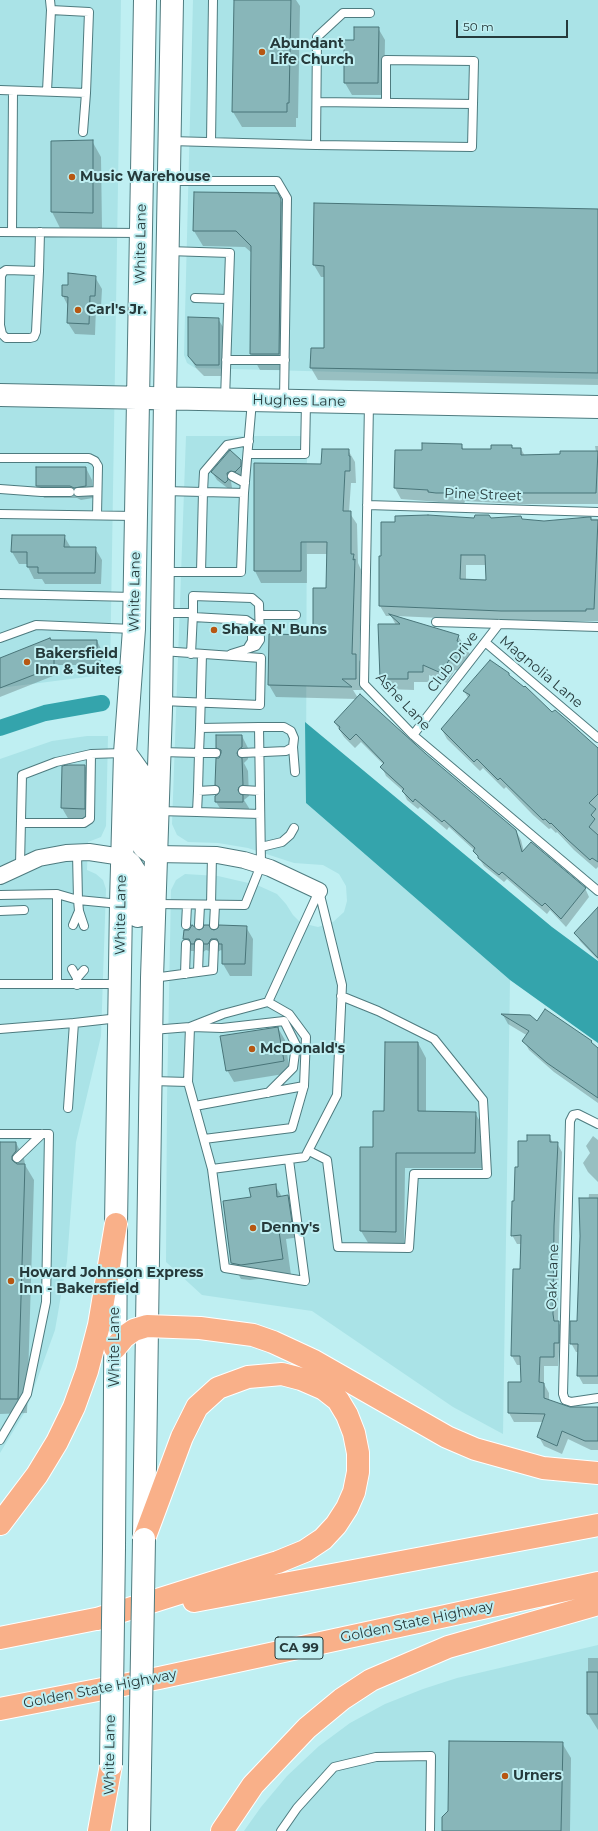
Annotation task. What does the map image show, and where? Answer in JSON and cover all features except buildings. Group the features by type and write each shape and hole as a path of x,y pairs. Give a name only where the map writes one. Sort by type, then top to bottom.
{"highway":[{"path":"0,1524 37,1476 57,1442 74,1407 87,1371 99,1326 116,1224"},
{"path":"114,1348 124,1337 134,1330 147,1326 200,1328 253,1335 314,1360 447,1437 475,1449 543,1468 598,1474"},
{"path":"97,1619 278,1562 305,1551 323,1539 336,1525 347,1508 354,1492 358,1472 358,1453 354,1433 347,1415 338,1400 324,1389 301,1379 282,1374 248,1377 218,1388 197,1407 188,1425 144,1539"},
{"path":"0,1638 598,1525"},
{"name":"Golden State Highway","path":"0,1709 159,1678 598,1583"},
{"path":"222,1831 253,1785 307,1728 342,1700 371,1680 448,1647 598,1604"},
{"path":"0,1722 159,1678"},
{"path":"99,1831 111,1765"}],"main road":[{"name":"White Lane","path":"108,1831 111,1765 114,1548 114,1348 121,984 121,904 125,753 135,597 145,0"},
{"name":"White Lane","path":"139,1831 153,904 161,701 164,399 172,0"},
{"name":"Hughes Lane","path":"0,395 598,407"},
{"path":"125,753 140,774 141,838 144,847 155,854"},
{"path":"122,857 130,864 137,875 139,888 137,999 151,1027"}],"street":[{"path":"0,876 20,865 39,858 77,852 89,852 122,857"},
{"path":"155,854 212,855 244,860 261,864 319,892"}],"lane":[{"path":"47,91 51,10 50,0"},
{"path":"211,142 212,0"},
{"path":"51,10 89,12 83,132"},
{"path":"316,145 318,37 343,13 370,13"},
{"path":"170,141 472,148 474,61 386,60 386,103"},
{"path":"0,90 86,93"},
{"path":"12,232 13,91"},
{"path":"317,102 473,104"},
{"path":"169,181 276,182 287,198 284,401"},
{"path":"0,232 141,234"},
{"path":"39,270 6,270 1,276 0,325 2,334 6,338 30,338 34,337 36,332 39,270 40,232"},
{"path":"168,251 230,253 225,400"},
{"path":"195,298 228,299"},
{"path":"226,360 285,360"},
{"path":"163,572 241,572 244,493 252,400"},
{"path":"248,454 305,454 306,402"},
{"name":"Ashe Lane","path":"369,402 364,684 413,734 598,891"},
{"path":"201,572 202,492 204,472 216,462 227,445 249,441"},
{"path":"0,458 89,458 95,461 98,466 97,515"},
{"path":"232,476 245,483"},
{"path":"0,489 97,492"},
{"path":"164,491 244,493"},
{"name":"Pine Street","path":"367,505 598,512"},
{"path":"0,514 136,516"},
{"path":"0,594 135,597"},
{"path":"192,654 193,596 252,598 259,604 260,640 256,646 227,656"},
{"path":"162,613 246,620 252,624 252,641 247,649"},
{"path":"260,615 296,615"},
{"name":"Club Drive","path":"436,622 598,627"},
{"name":"Club Drive","path":"413,734 499,624"},
{"path":"0,638 36,625 134,629"},
{"name":"Magnolia Lane","path":"485,642 598,738"},
{"path":"161,701 260,705 261,658 162,651"},
{"path":"197,812 202,654"},
{"path":"153,904 245,905 261,864 259,726"},
{"path":"200,728 284,726 291,731 294,738 293,747 295,772"},
{"path":"242,753 286,751 293,747"},
{"path":"159,752 216,753"},
{"path":"20,865 22,775 56,762 92,754 125,753"},
{"path":"21,823 84,823 90,819 92,754"},
{"path":"198,791 215,790"},
{"path":"243,790 260,791"},
{"path":"157,811 260,814"},
{"path":"261,847 282,842 290,835 294,828"},
{"path":"77,852 79,911 84,926"},
{"path":"212,855 214,925"},
{"path":"212,1169 305,1157 337,1095 342,985 319,892"},
{"path":"268,1002 319,892"},
{"path":"56,984 54,910 57,894"},
{"path":"0,895 57,894 78,900 121,904"},
{"path":"186,925 187,905"},
{"path":"200,905 200,925"},
{"path":"0,911 24,910"},
{"path":"72,925 79,911"},
{"path":"185,974 186,944"},
{"path":"198,972 199,944"},
{"path":"152,978 213,970 214,944"},
{"path":"72,969 77,981"},
{"path":"77,981 84,970"},
{"path":"0,984 56,984 77,981 121,984"},
{"path":"309,1151 326,1160 338,1248 409,1248 414,1174 487,1174 483,1100 434,1039 378,1011 341,996"},
{"path":"190,1027 223,1014 268,1002 289,1014 306,1037 304,1086 292,1128 204,1139"},
{"path":"0,1029 120,1018"},
{"path":"151,1027 222,1028 284,1021 296,1045 294,1068 268,1093"},
{"path":"68,1108 74,1023"},
{"path":"190,1027 188,1082 212,1169 225,1268 305,1281 289,1160"},
{"path":"151,1081 188,1082"},
{"path":"195,1106 304,1086"},
{"name":"Oak Lane","path":"598,1124 578,1114 573,1115 570,1120 563,1394 565,1400 571,1402 598,1398"},
{"path":"0,1134 49,1134 46,1302 27,1394 0,1440"},
{"path":"17,1158 42,1134"},
{"path":"281,1831 297,1808 334,1767 376,1756 431,1756 430,1831"}],"shaded area":[{"path":"0,0 121,0 110,674 0,688"},
{"path":"193,0 598,0 598,379 195,368 187,363 184,355"},
{"path":"186,436 307,436 306,803 510,980 503,1434 453,1407 312,1311 202,1295 166,1262 171,890 176,880 185,874 218,876 257,885 277,894 301,923 318,927 333,922 344,912 347,901 346,886 339,874 323,865 294,863 248,848 218,843 188,842 177,835 172,824"},
{"path":"305,722 552,927 598,961 598,1043 510,980 306,803"},
{"path":"87,736 108,736 106,826 101,837 88,842 87,870 96,874 103,880 106,889 101,1036 76,1142 67,1261 55,1330 26,1410 0,1453 0,759 52,741"},
{"path":"598,1645 598,1831 244,1831 261,1807 287,1776 319,1746 350,1723 385,1704 423,1689 457,1678"}],"waterway":[{"path":"0,728 45,713 102,703"}],"place":[{"name":"Abundant Life Church","path":"262,52"},
{"name":"Music Warehouse","path":"72,177"},
{"name":"Carl's Jr.","path":"78,310"},
{"name":"Shake N' Buns","path":"214,630"},
{"name":"Bakersfield Inn & Suites","path":"27,662"},
{"name":"McDonald's","path":"252,1049"},
{"name":"Denny's","path":"253,1228"},
{"name":"Howard Johnson Express Inn - Bakersfield","path":"11,1281"},
{"name":"Urners","path":"505,1776"}]}
